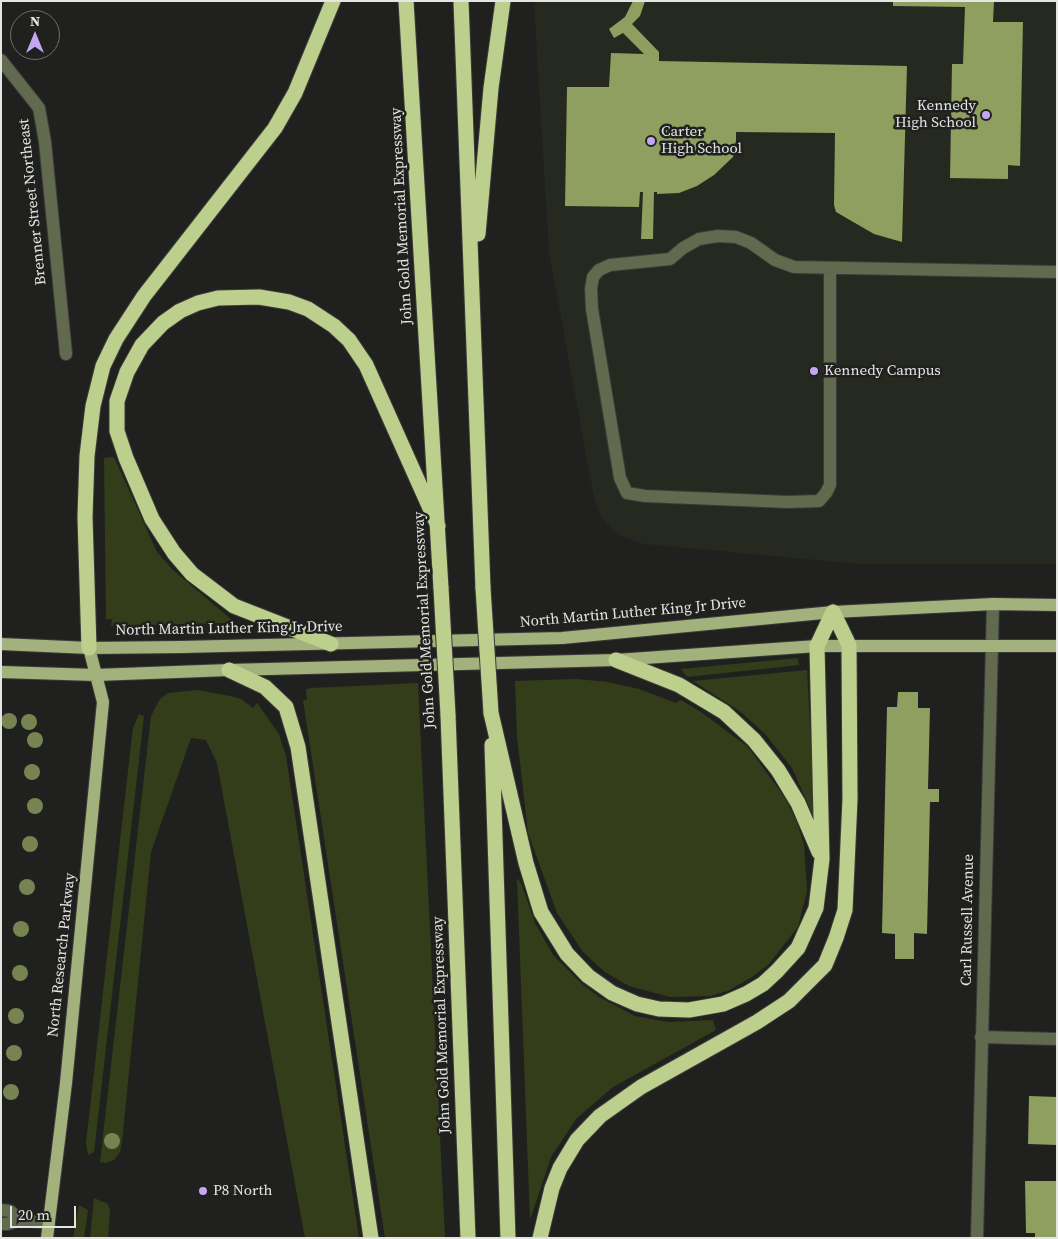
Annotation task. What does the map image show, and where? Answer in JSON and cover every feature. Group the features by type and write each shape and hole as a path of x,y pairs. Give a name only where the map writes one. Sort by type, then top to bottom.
{"highway":[{"path":"89,648 86,517 87,456 93,406 103,366 116,339 144,296 275,128 296,93 333,1"},
{"name":"John Gold Memorial Expressway","path":"406,1 448,715 468,1238"},
{"path":"461,1 483,588 491,714 508,1238"},
{"path":"472,295 491,88 503,1"},
{"path":"331,644 234,606 192,574 152,519 126,458 118,432 117,401 127,372 142,345 163,323 180,312 198,303 218,298 260,297 290,302 308,309 334,326 349,340 366,365 438,526"},
{"path":"491,714 526,863 541,912 568,954 588,976 612,993 637,1004 659,1009 689,1010 723,1004 763,984 798,948 808,928 820,889 822,859 817,646 834,612"},
{"path":"540,1238 552,1188 560,1168 577,1140 600,1116 640,1087 757,1022 790,1001 825,964 845,910 850,799 849,645 834,612"},
{"path":"616,660 679,685 724,712 754,740 778,770 798,803 822,859"},
{"path":"229,670 265,686 286,707 298,748 371,1238"}],"main road":[{"name":"North Martin Luther King Jr Drive","path":"1,644 89,648 562,638 834,612 993,604 1057,605"},
{"path":"1,672 96,676 229,670 616,660 728,650 849,645 991,644 1057,646"},
{"name":"North Research Parkway","path":"47,1238 67,1074 102,702 89,648"}],"street":[{"name":"Brenner Street Northeast","path":"1,60 39,108 45,142 66,354"},
{"path":"830,268 830,485 826,494 818,501 788,502 627,494 620,478 592,309 590,289 593,277 599,270 610,265 670,259 683,248 699,239 736,236 751,243 775,260 794,267 1057,272"},
{"name":"Carl Russell Avenue","path":"977,1238 993,604"},
{"path":"982,1037 1057,1039"},
{"path":"1,1210 10,1211 20,1220"},
{"path":"1,1224 20,1220 49,1223"}],"shaded area":[{"name":"Kennedy Campus","path":"534,1 1057,1 1057,564 860,564 644,544 618,535 600,516 593,492 549,251"}],"green space":[{"path":"114,457 157,552 173,570 232,620 225,623 111,626 112,619 106,619 104,458"},
{"path":"798,658 799,665 687,677 681,669"},
{"path":"807,670 815,814 813,815 792,768 766,735 741,712 693,681"},
{"path":"576,679 608,682 639,689 676,703 681,700 701,712 748,747 785,798 797,822 804,845 807,891 798,927 768,965 728,991 710,996 670,997 629,986 605,972 583,952 557,913 528,833 517,736 515,681"},
{"path":"418,683 445,1238 385,1238 303,700 307,700 306,689 311,688"},
{"path":"197,690 241,699 253,708 257,703 279,734 286,756 359,1238 305,1238 217,763 206,740 191,738 151,852 122,1142 120,1152 114,1160 106,1163 100,1162 151,716 160,699 168,693"},
{"path":"139,714 144,716 94,1152 88,1155 86,1143 131,744 133,728"},
{"path":"517,878 521,883 535,923 553,955 582,984 599,997 635,1016 668,1022 713,1020 716,1030 613,1087 576,1119 551,1157 530,1220"},
{"path":"94,1198 108,1204 110,1210 108,1238 90,1238"},
{"path":"79,1205 88,1210 84,1238 73,1238"}],"building":[{"name":"Carter High School","path":"633,1 645,1 640,16 632,24 659,52 659,61 907,66 902,242 874,234 836,212 834,205 835,133 736,132 736,149 733,157 714,175 697,186 679,193 657,194 657,192 654,192 653,239 641,239 643,192 640,192 639,207 565,206 567,87 609,87 611,53 644,54 623,33 614,38 609,29 625,17"},
{"name":"Kennedy High School","path":"893,1 994,1 993,22 1023,22 1020,166 1008,165 1008,179 950,178 952,64 963,64 965,7 893,6"},
{"path":"898,692 918,692 918,708 930,708 928,789 939,789 939,802 930,802 927,934 914,933 914,959 895,959 895,934 882,933 887,707 897,707"},
{"path":"1029,1096 1057,1097 1057,1145 1028,1144"},
{"path":"1025,1181 1057,1181 1057,1238 1035,1238 1035,1233 1026,1233"}],"place":[{"name":"Kennedy High School","path":"986,115"},
{"name":"Carter High School","path":"651,141"},
{"name":"Kennedy Campus","path":"814,371"},
{"name":"P8 North","path":"203,1191"}]}
